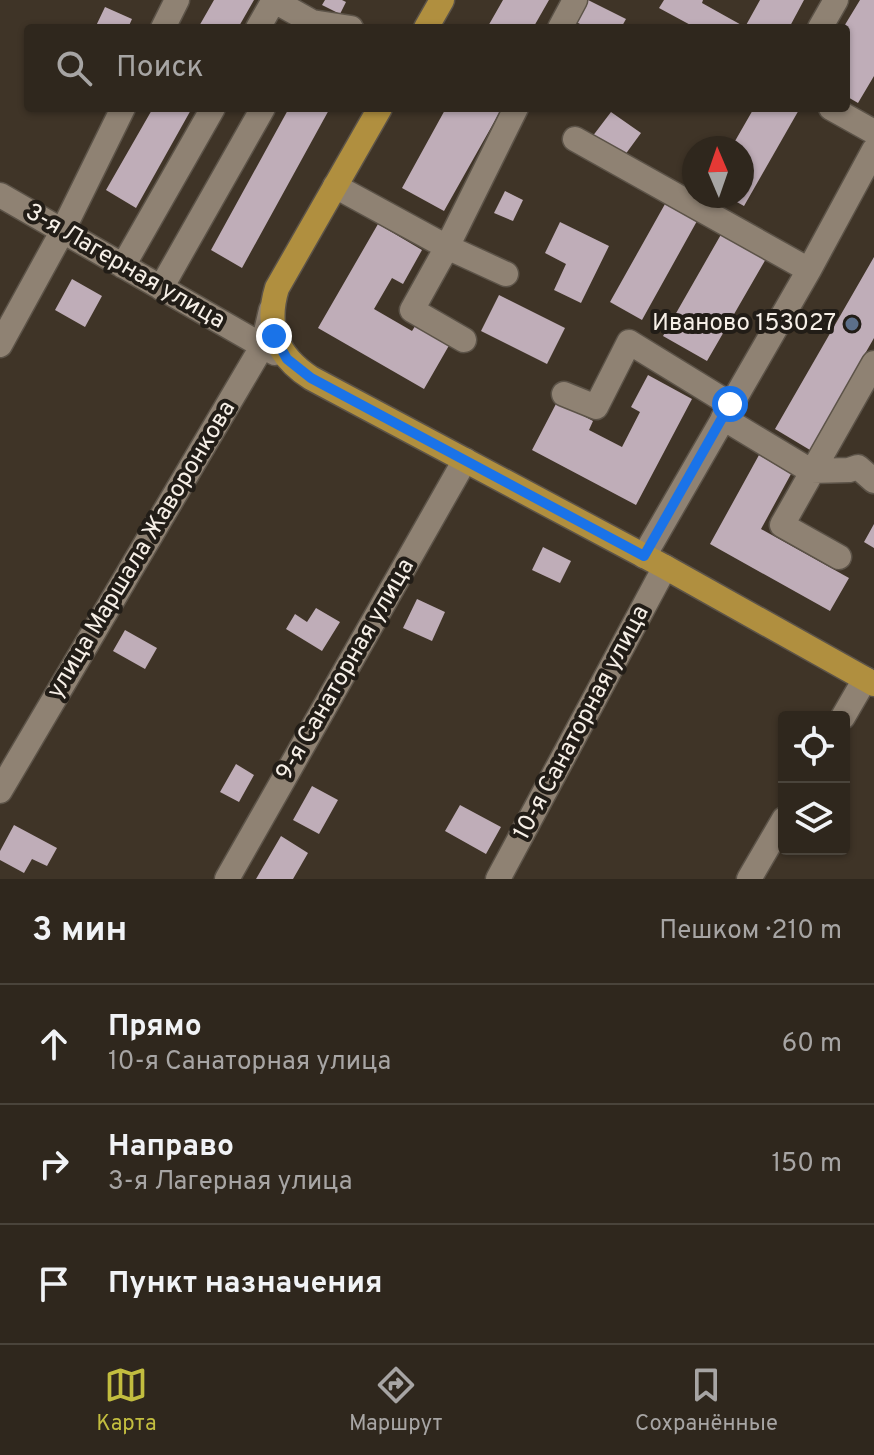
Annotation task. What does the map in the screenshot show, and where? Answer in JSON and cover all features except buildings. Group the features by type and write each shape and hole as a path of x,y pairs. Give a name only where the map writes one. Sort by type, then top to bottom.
{"main road":[{"path":"428,24 442,0"},
{"path":"291,363 281,352 274,336 273,304 283,275 378,112"},
{"name":"3-я Лагерная улица","path":"291,363 311,378 655,561 869,682"}],"street":[{"path":"165,24 177,0"},
{"path":"260,24 274,0 310,24"},
{"path":"562,24 575,0"},
{"path":"822,24 836,0"},
{"path":"0,345 62,232 121,112"},
{"path":"123,266 211,112"},
{"path":"161,288 261,112"},
{"path":"464,340 412,310 514,112"},
{"path":"838,112 874,132"},
{"path":"575,139 809,270"},
{"name":"10-я Санаторная улица","path":"498,879 726,411 809,270 874,150"},
{"path":"335,186 447,247 506,274"},
{"name":"3-я Лагерная улица","path":"0,195 291,363"},
{"name":"улица Маршала Жаворонкова","path":"0,791 263,345 273,304"},
{"path":"564,394 596,407 629,342 811,471 858,467 874,481"},
{"path":"839,557 782,525 874,363"},
{"name":"9-я Санаторная улица","path":"227,879 465,460"},
{"path":"847,711 869,682"},
{"path":"749,879 778,829"}],"place":[{"name":"Иваново 153027","path":"852,324"}],"route":[{"path":"274,336 281,352 299,371 644,556 730,404"}]}
